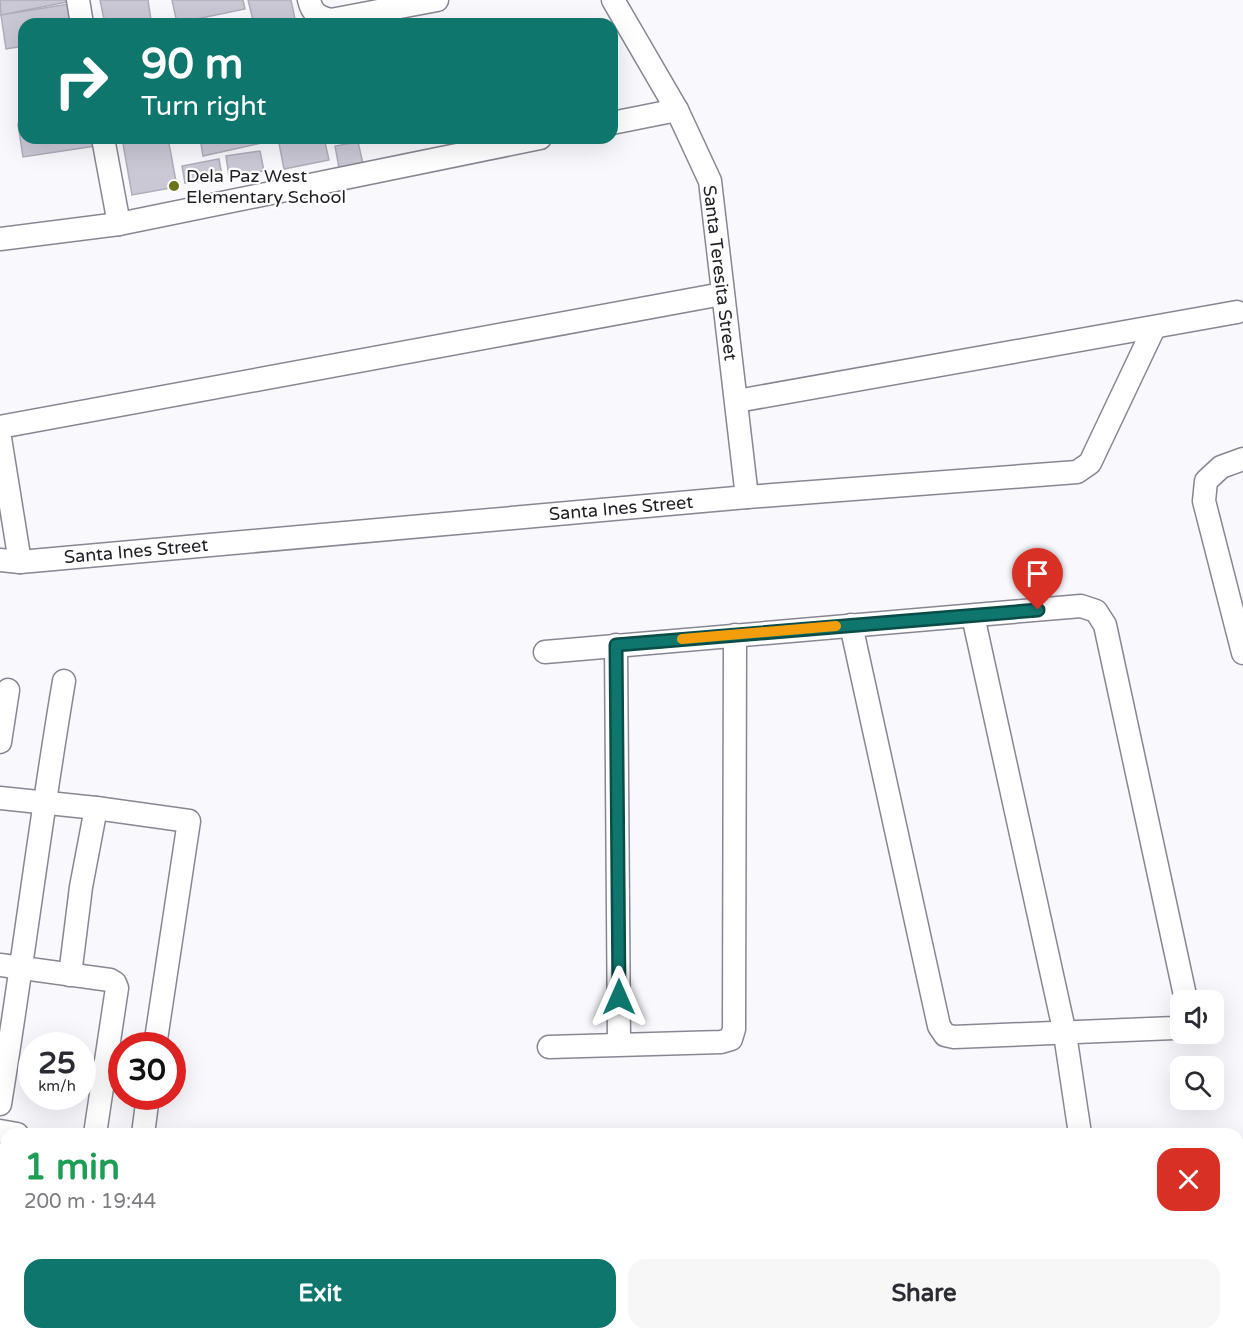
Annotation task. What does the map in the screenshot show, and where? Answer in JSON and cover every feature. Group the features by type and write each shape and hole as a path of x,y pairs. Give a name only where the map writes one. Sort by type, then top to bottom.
{"street":[{"path":"78,0 81,18"},
{"path":"309,0 311,9 323,18"},
{"path":"342,18 437,0"},
{"name":"Santa Teresita Street","path":"613,0 677,110 710,181 747,497"},
{"path":"618,122 677,110"},
{"path":"104,144 119,224"},
{"path":"0,239 119,224 511,144"},
{"path":"0,427 722,294"},
{"path":"737,401 1237,312"},
{"name":"Santa Ines Street","path":"10,561 747,497 1077,472 1089,463 1154,328"},
{"path":"0,438 10,561"},
{"path":"1243,459 1221,467 1206,481 1204,501 1243,653"},
{"path":"545,652 1081,606 1096,611 1105,625 1184,990"},
{"path":"973,616 1065,1034 1079,1128"},
{"path":"851,624 939,1026 945,1035 954,1037 1065,1034 1170,1028"},
{"path":"549,1047 721,1042 731,1039 734,1029 735,635"},
{"path":"616,645 619,1044"},
{"path":"0,1104 11,966 44,803 64,681"},
{"path":"0,742 8,690"},
{"path":"0,798 189,821 157,1032"},
{"path":"70,975 81,887 96,808"},
{"path":"11,966 110,980 115,983 117,988 96,1128"},
{"path":"144,1128 146,1110"}],"building":[{"path":"0,0 66,0 67,2 1,15"},
{"path":"100,0 148,0 151,18 104,18"},
{"path":"172,0 243,0 245,9 201,18 176,18"},
{"path":"248,0 291,0 295,18 252,18"},
{"path":"68,4 70,18 18,18 18,47 6,49 1,15"},
{"path":"21,144 95,144 95,146 23,157"},
{"path":"123,144 169,144 177,187 132,195"},
{"path":"201,144 257,144 203,156"},
{"path":"279,144 325,144 329,160 284,169"},
{"path":"358,144 364,168 340,173 335,146"},
{"path":"260,151 264,171 229,177 226,156"},
{"path":"219,159 222,176 185,183 182,166"}],"slow traffic":[{"path":"682,639 836,626"}],"place":[{"name":"Dela Paz West Elementary School","path":"174,186"}],"route":[{"path":"619,997 616,645 1038,610"}]}
